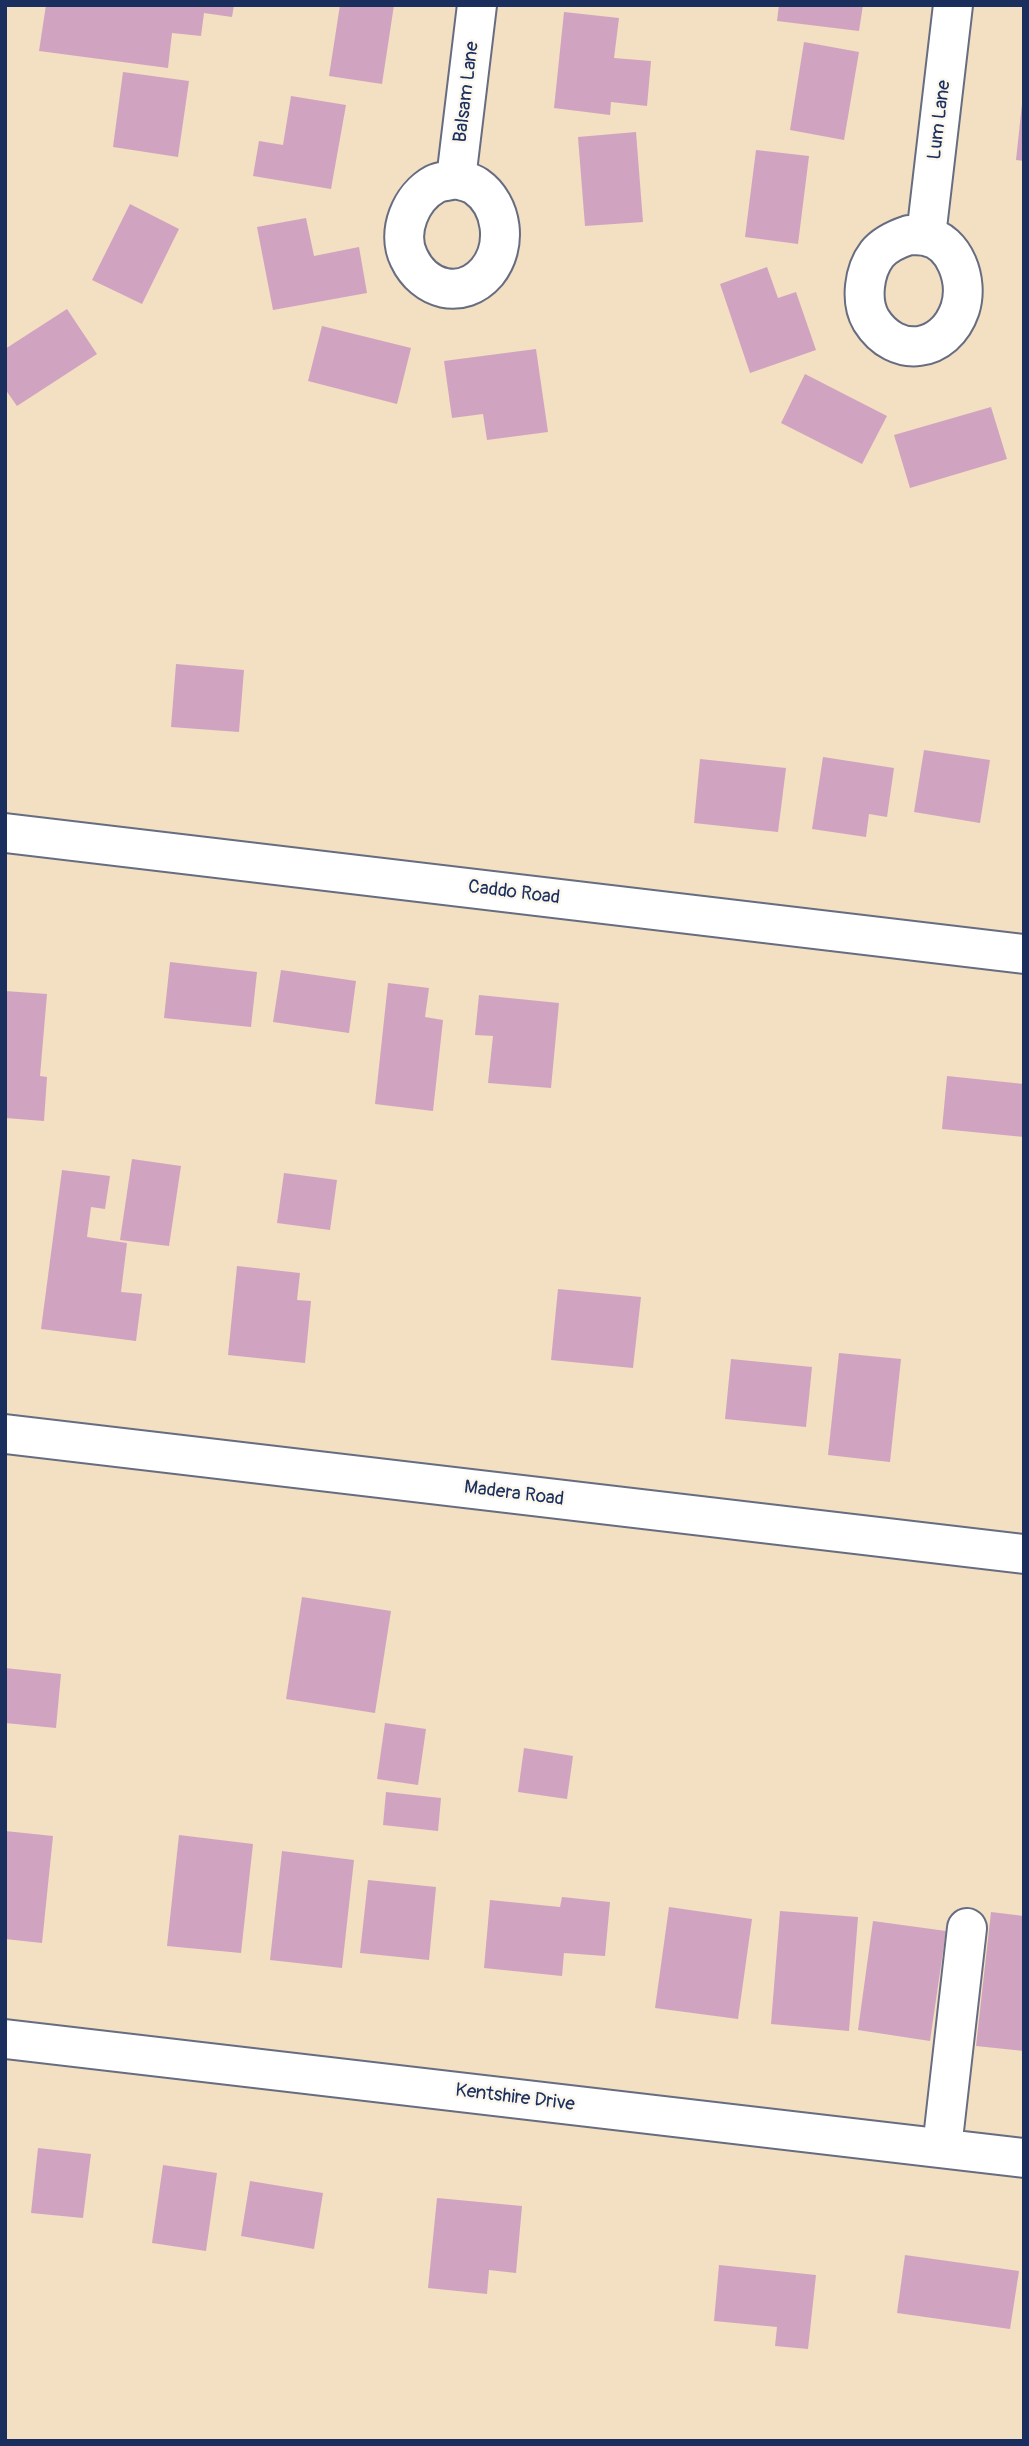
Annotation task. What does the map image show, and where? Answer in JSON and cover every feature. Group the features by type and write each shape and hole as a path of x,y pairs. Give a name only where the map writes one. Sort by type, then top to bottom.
{"street":[{"name":"Balsam Lane","path":"456,179 477,5"},
{"name":"Lum Lane","path":"926,236 953,5"},
{"name":"Caddo Road","path":"5,833 1024,954"},
{"name":"Madera Road","path":"5,1434 1024,1554"},
{"path":"942,2148 967,1928"},
{"name":"Kentshire Drive","path":"5,2039 1024,2158"}],"building":[{"path":"46,5 234,5 232,17 204,13 201,36 172,33 168,68 39,51"},
{"path":"340,5 394,5 382,84 329,76"},
{"path":"779,5 863,5 859,31 777,21"},
{"path":"564,12 619,18 614,58 651,61 647,106 611,102 610,115 554,108"},
{"path":"804,42 859,52 844,140 790,130"},
{"path":"123,72 189,81 178,157 113,147"},
{"path":"291,96 346,105 331,189 253,176 259,141 283,145"},
{"path":"1022,104 1024,105 1024,161 1016,160"},
{"path":"636,132 643,222 585,226 578,137"},
{"path":"756,150 809,156 798,244 745,237"},
{"path":"130,204 179,229 142,304 92,280"},
{"path":"306,218 314,256 359,247 367,293 273,310 257,227"},
{"path":"767,267 778,298 796,292 816,350 750,373 720,284"},
{"path":"67,309 97,354 17,406 5,389 5,349"},
{"path":"322,326 411,348 397,404 308,381"},
{"path":"536,349 548,432 487,440 483,414 452,418 444,361"},
{"path":"805,374 887,416 862,464 781,423"},
{"path":"991,407 1007,459 910,488 894,435"},
{"path":"176,664 244,670 239,732 171,727"},
{"path":"924,750 990,760 980,823 914,812"},
{"path":"823,757 894,768 887,817 869,814 866,837 812,829"},
{"path":"700,759 786,768 778,832 694,823"},
{"path":"170,962 257,972 251,1027 164,1018"},
{"path":"281,970 356,981 349,1033 273,1022"},
{"path":"388,983 429,988 425,1017 443,1020 433,1111 375,1104"},
{"path":"5,991 47,994 40,1076 47,1077 44,1121 5,1118"},
{"path":"479,995 559,1003 551,1088 488,1083 493,1036 475,1035"},
{"path":"947,1076 1024,1084 1024,1137 942,1129"},
{"path":"132,1159 181,1166 169,1246 120,1240"},
{"path":"62,1170 110,1176 105,1209 91,1207 87,1237 127,1243 121,1292 142,1294 136,1341 41,1329"},
{"path":"284,1173 337,1180 330,1230 277,1223"},
{"path":"237,1266 300,1273 297,1300 311,1301 305,1363 228,1355"},
{"path":"558,1289 641,1297 633,1368 551,1360"},
{"path":"839,1353 901,1359 890,1462 828,1455"},
{"path":"731,1359 812,1367 806,1427 725,1419"},
{"path":"302,1597 391,1611 375,1713 286,1699"},
{"path":"5,1668 61,1674 56,1728 5,1723"},
{"path":"385,1723 426,1729 418,1785 377,1779"},
{"path":"524,1748 573,1756 567,1799 518,1792"},
{"path":"386,1792 441,1798 438,1831 383,1825"},
{"path":"5,1831 53,1836 42,1943 5,1939"},
{"path":"179,1835 253,1844 241,1953 167,1946"},
{"path":"282,1851 354,1860 342,1968 270,1960"},
{"path":"368,1880 436,1887 429,1960 360,1953"},
{"path":"562,1897 610,1902 605,1956 564,1953 562,1976 484,1968 490,1900 560,1907"},
{"path":"669,1907 752,1919 738,2019 655,2008"},
{"path":"780,1911 858,1917 849,2031 771,2024"},
{"path":"991,1912 1024,1916 1024,2051 976,2046"},
{"path":"873,1921 946,1931 930,2041 858,2030"},
{"path":"38,2148 91,2154 83,2218 31,2213"},
{"path":"163,2165 217,2173 206,2251 152,2243"},
{"path":"250,2181 323,2193 314,2249 241,2236"},
{"path":"437,2198 522,2206 516,2273 489,2270 487,2294 428,2288"},
{"path":"905,2255 1019,2271 1010,2329 897,2313"},
{"path":"719,2265 816,2275 808,2349 775,2346 777,2327 714,2321"}]}
